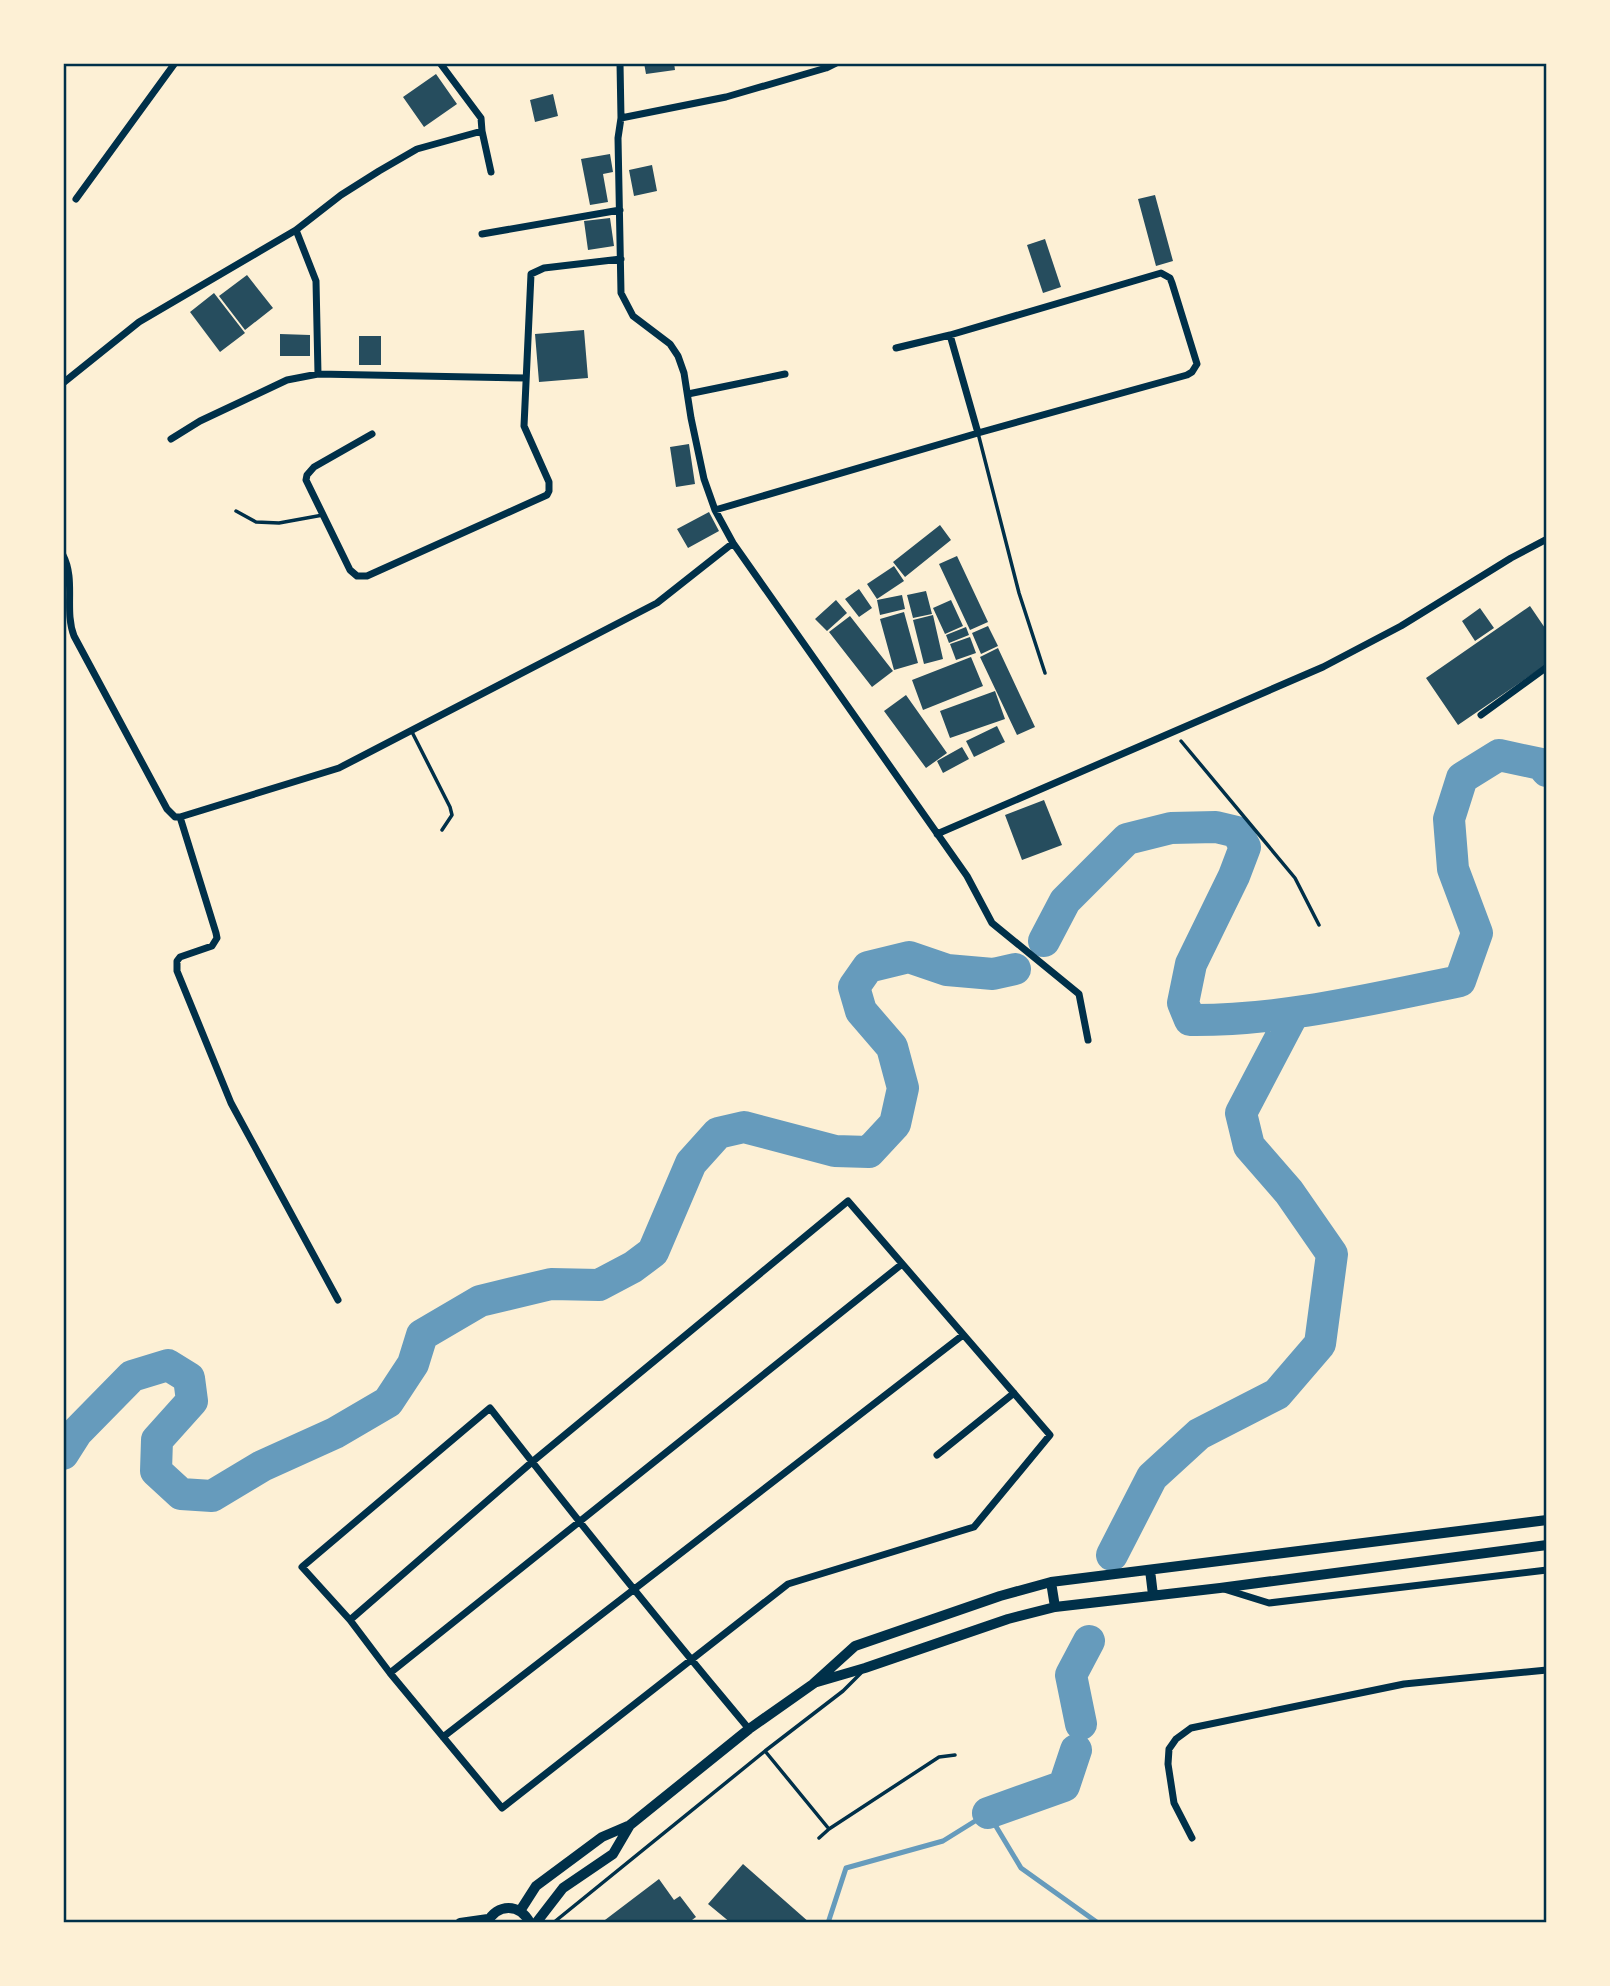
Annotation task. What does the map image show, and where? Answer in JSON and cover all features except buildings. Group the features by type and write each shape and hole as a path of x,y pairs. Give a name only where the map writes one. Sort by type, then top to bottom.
{"main road":[{"path":"520,1910 536,1886 602,1837 630,1825 749,1729 813,1684 855,1646 1051,1582 1547,1520"},
{"path":"813,1684 1008,1619 1055,1607 1547,1545"},
{"path":"1150,1570 1153,1595"},
{"path":"1051,1582 1055,1607"},
{"path":"536,1923 563,1888 613,1854 630,1825"},
{"path":"460,1923 487,1921 499,1909 513,1908 526,1915 530,1923"}],"street":[{"path":"76,199 175,63"},
{"path":"440,63 481,117 491,172"},
{"path":"620,63 621,118 618,138 621,293 634,316 670,344 678,356 684,373 704,479 715,510 733,543 967,876 992,923 1079,994 1088,1040"},
{"path":"621,118 726,97 836,63"},
{"path":"63,383 139,322 296,230 341,195 416,149 482,131"},
{"path":"482,234 620,211"},
{"path":"296,230 316,281 318,374"},
{"path":"372,434 310,471 306,480 350,570 357,576 362,577 547,495 549,482 524,426 531,274 544,268 621,259"},
{"path":"715,510 1192,373 1197,364 1172,283 1170,278 1161,273 950,335 896,348"},
{"path":"950,335 978,433"},
{"path":"171,439 200,421 287,380 318,374 526,378"},
{"path":"688,394 785,374"},
{"path":"937,834 1323,667 1401,626 1511,558 1547,539"},
{"path":"63,555 68,564 70,625 74,636 167,809 175,817 180,817 339,768 657,603 733,543"},
{"path":"1481,715 1547,667"},
{"path":"180,817 217,938 208,949 180,957 177,971 231,1103 338,1300"},
{"path":"350,1620 532,1462 848,1201 1050,1435 974,1527 788,1584 692,1660 502,1808 390,1673 350,1620 302,1567 490,1408 532,1462 692,1660 749,1729"},
{"path":"390,1673 902,1264"},
{"path":"443,1737 963,1335"},
{"path":"937,1455 1014,1393"},
{"path":"1220,1588 1269,1603 1547,1570"},
{"path":"1192,1838 1174,1803 1168,1763 1169,1749 1176,1739 1191,1728 1404,1684 1547,1670"}],"lane":[{"path":"978,433 1019,593 1045,673"},
{"path":"236,511 256,522 279,523 323,515"},
{"path":"411,731 450,807 452,815 442,830"},
{"path":"553,1923 765,1751 844,1691 865,1668"},
{"path":"765,1751 829,1829"},
{"path":"819,1838 939,1757 955,1755"}],"path":[{"path":"1172,732 1295,878 1319,925"}],"waterway":[{"path":"1044,941 1065,901 1127,839 1171,828 1216,827 1237,832 1245,847 1234,876 1191,964 1183,1003 1190,1020 1292,1013 1460,981 1477,933 1453,869 1449,819 1462,778 1499,755 1541,764 1547,771"},
{"path":"63,1454 77,1432 132,1376 168,1365 189,1378 192,1401 157,1440 156,1471 181,1494 212,1496 262,1466 335,1433 388,1402 413,1364 422,1335 480,1301 551,1284 599,1285 633,1267 653,1252 691,1163 718,1133 744,1127 835,1151 869,1152 895,1124 903,1088 892,1047 861,1011 854,987 868,967 909,957 947,970 993,974 1015,969"},
{"path":"1112,1555 1152,1477 1199,1434 1277,1394 1320,1344 1332,1254 1289,1192 1249,1146 1241,1113 1293,1014"},
{"path":"1081,1724 1071,1675 1089,1641"},
{"path":"988,1813 1064,1786 1076,1750"},
{"path":"828,1923 846,1868 943,1841 988,1813 1021,1868 1098,1923"}]}
